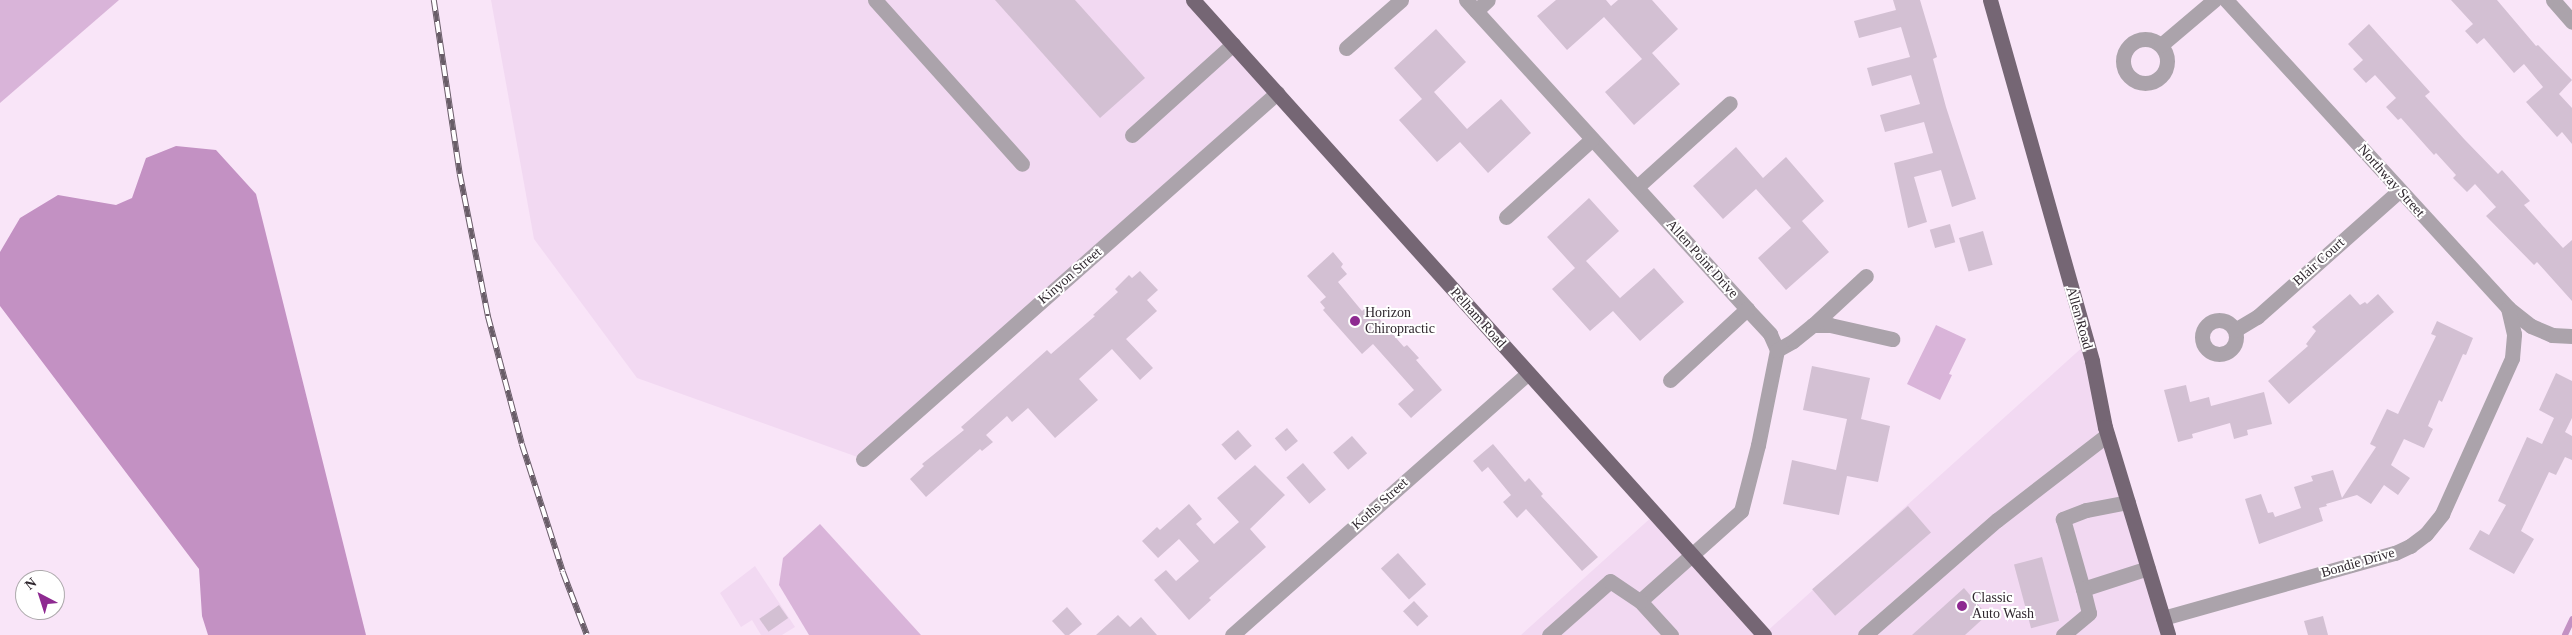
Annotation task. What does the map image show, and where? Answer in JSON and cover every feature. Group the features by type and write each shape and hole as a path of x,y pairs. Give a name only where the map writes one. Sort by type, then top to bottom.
{"main road":[{"name":"Pelham Road","path":"1193,0 1764,635"},
{"name":"Allen Road","path":"1990,0 2092,361 2107,434 2168,635"}],"street":[{"path":"875,0 1022,164"},
{"path":"1346,48 1401,0"},
{"path":"1471,5 1488,0"},
{"path":"2161,45 2214,0"},
{"name":"Northway Street","path":"2226,0 2508,308 2531,326 2552,335 2572,336"},
{"path":"2552,0 2572,22"},
{"name":"Allen Point Drive","path":"1471,5 1770,334 1777,350"},
{"path":"1132,135 1233,44"},
{"name":"Kinyon Street","path":"863,460 1277,93"},
{"path":"1637,187 1730,103"},
{"path":"1506,217 1592,138"},
{"name":"Blair Court","path":"2235,330 2257,317 2400,190"},
{"path":"1640,601 1741,511 1758,445 1777,350 1793,341 1813,325 1866,276"},
{"name":"Bondie Drive","path":"2163,618 2395,553 2410,546 2426,534 2442,514 2512,358 2514,334 2508,308"},
{"path":"1670,380 1747,309"},
{"path":"1813,325 1830,325 1892,339"},
{"name":"Koths Street","path":"1232,635 1528,373"},
{"path":"1865,635 1997,520 2107,434"},
{"path":"2063,635 2089,613 2063,520 2086,510 2128,502"},
{"path":"2083,589 2148,568"},
{"path":"1549,635 1610,581 1640,601 1671,635"}],"shaded area":[{"path":"0,0 119,0 0,103"},
{"path":"491,0 1193,0 1277,93 863,459 637,378 534,239"},
{"path":"176,146 216,150 256,194 366,635 208,635 202,616 199,569 0,306 0,252 20,218 58,195 116,205 132,198 146,158"},
{"path":"1936,325 1966,339 1949,374 1952,375 1940,400 1907,384"},
{"path":"2086,344 2168,635 1521,635 1654,515 1764,634"},
{"path":"820,524 921,635 809,635 779,585 783,558"},
{"path":"755,566 795,627 782,635 761,635 752,620 741,627 720,593"}],"building":[{"path":"995,0 1075,0 1145,78 1100,118"},
{"path":"1556,0 1606,0 1611,6 1618,0 1652,0 1678,29 1652,53 1680,84 1634,125 1605,92 1642,59 1604,17 1567,50 1537,16"},
{"path":"1893,0 1920,0 1937,57 1933,59 1946,107 1976,199 1952,207 1941,170 1914,177 1927,222 1908,228 1894,163 1933,153 1924,122 1885,132 1880,115 1920,104 1911,75 1872,86 1867,68 1910,57 1901,27 1859,38 1854,21 1896,10"},
{"path":"2451,0 2497,0 2536,46 2538,45 2572,80 2559,94 2572,108 2572,144 2562,132 2557,137 2526,102 2543,87 2524,64 2514,73 2484,38 2477,44 2465,31 2473,24"},
{"path":"2369,24 2430,92 2425,96 2465,140 2498,174 2502,170 2530,201 2524,205 2563,248 2572,240 2572,301 2537,262 2534,265 2486,216 2496,207 2475,184 2467,192 2453,178 2456,175 2436,153 2434,155 2401,118 2398,120 2386,107 2396,98 2375,75 2366,83 2353,69 2363,60 2348,44"},
{"path":"1436,29 1466,62 1434,92 1467,129 1501,99 1531,133 1488,173 1460,142 1437,162 1399,120 1422,99 1394,68"},
{"path":"1736,147 1763,178 1786,157 1824,201 1802,221 1829,252 1786,290 1758,258 1791,228 1756,189 1723,219 1693,186"},
{"path":"1589,198 1619,231 1586,261 1620,298 1654,268 1684,302 1640,341 1613,311 1590,331 1552,289 1575,268 1547,237"},
{"path":"1950,224 1955,242 1935,248 1930,230"},
{"path":"1983,231 1993,265 1969,272 1959,238"},
{"path":"1333,252 1343,264 1341,267 1347,274 1338,282 1362,311 1368,306 1404,347 1407,345 1419,358 1416,360 1442,390 1411,418 1398,404 1414,390 1373,344 1362,354 1323,310 1325,308 1320,302 1326,297 1307,276"},
{"path":"1140,271 1158,290 1147,300 1157,311 1126,339 1153,368 1140,380 1112,349 1079,379 1098,400 1055,438 1028,408 1012,422 1007,416 986,435 993,442 982,451 980,449 926,497 910,479 924,466 922,464 964,430 961,427 1047,350 1051,354 1095,316 1093,315 1118,292 1115,289 1129,275 1132,278"},
{"path":"2350,294 2360,305 2365,302 2367,304 2378,294 2394,312 2289,404 2268,381 2308,346 2306,344 2316,331 2312,327"},
{"path":"2437,321 2473,338 2466,355 2463,354 2442,402 2439,400 2428,426 2433,429 2424,448 2404,439 2391,465 2410,478 2398,495 2384,485 2371,504 2357,495 2326,504 2327,506 2319,508 2323,521 2259,544 2245,499 2261,494 2268,513 2273,512 2275,517 2301,508 2294,487 2313,481 2311,476 2333,470 2342,498 2376,447 2370,444 2387,409 2398,414 2436,336 2431,334"},
{"path":"1812,366 1870,378 1861,419 1890,426 1878,482 1847,476 1839,515 1783,504 1792,460 1836,470 1847,419 1803,410"},
{"path":"2556,373 2572,381 2572,418 2565,432 2572,436 2572,460 2565,457 2556,475 2549,472 2521,531 2534,539 2514,574 2469,549 2480,530 2489,535 2506,505 2498,501 2527,437 2542,444 2554,418 2539,410"},
{"path":"2186,385 2190,402 2209,397 2211,406 2264,392 2272,424 2247,430 2248,435 2234,439 2230,423 2192,434 2193,438 2178,442 2164,390"},
{"path":"1287,428 1298,441 1286,451 1275,438"},
{"path":"1238,430 1252,446 1235,460 1221,444"},
{"path":"1352,436 1367,453 1348,470 1333,452"},
{"path":"1493,444 1525,482 1529,478 1543,494 1541,496 1598,557 1582,571 1526,509 1517,518 1503,502 1511,495 1488,467 1482,472 1473,461"},
{"path":"1303,463 1326,489 1309,504 1286,477"},
{"path":"1255,465 1285,495 1250,529 1266,547 1209,598 1211,600 1189,620 1154,580 1166,570 1176,581 1199,561 1179,539 1158,558 1142,541 1157,527 1160,530 1189,504 1202,519 1196,524 1214,544 1239,522 1217,498"},
{"path":"1908,506 1931,532 1835,616 1812,589"},
{"path":"1398,553 1426,584 1409,600 1381,568"},
{"path":"2042,557 2059,621 2031,628 2014,565"},
{"name":"Classic Auto Wash","path":"1964,588 1987,615 1965,635 1912,635"},
{"path":"1414,601 1428,616 1417,627 1403,611"},
{"path":"779,605 788,618 769,632 759,619"},
{"path":"1067,607 1082,624 1069,635 1065,635 1052,621"},
{"path":"1118,615 1130,627 1141,617 1157,635 1096,635"},
{"path":"2323,616 2328,635 2308,635 2304,621"}],"waterway":[{"path":"2565,635 2572,620"}],"railway":[{"path":"434,0 460,174 488,316 522,444 563,572 587,635"}],"place":[{"name":"Horizon Chiropractic","path":"1355,321"},
{"name":"Classic Auto Wash","path":"1962,606"}]}
